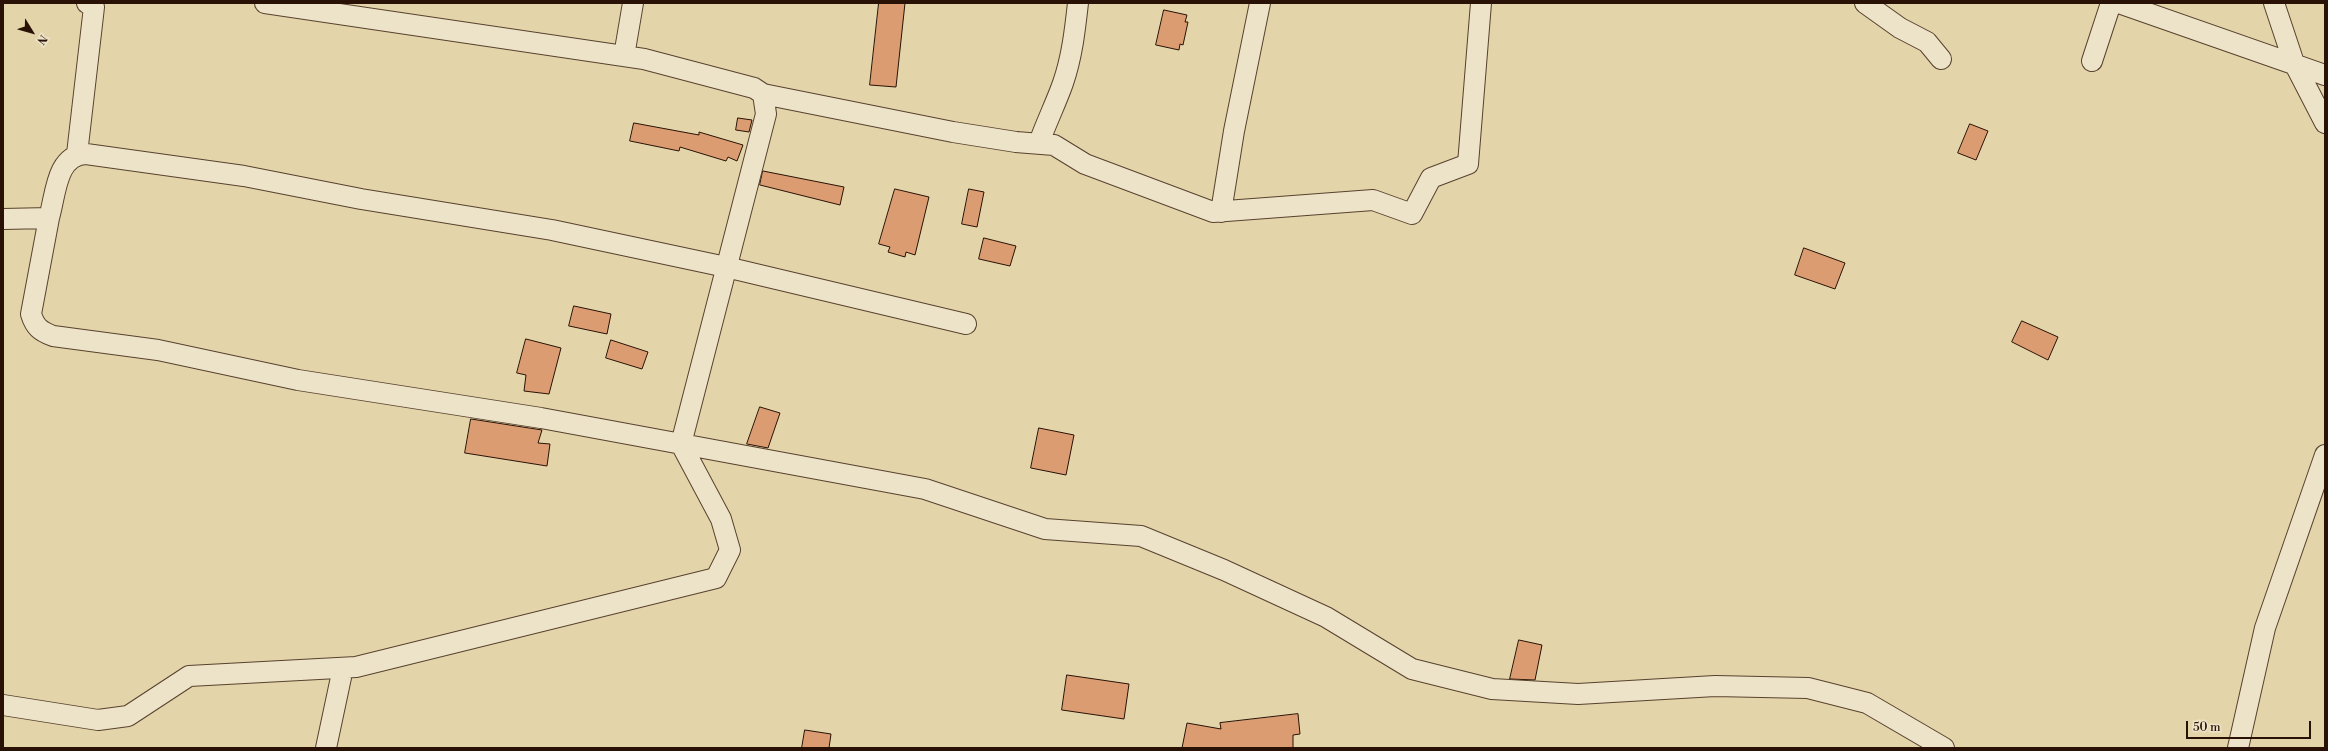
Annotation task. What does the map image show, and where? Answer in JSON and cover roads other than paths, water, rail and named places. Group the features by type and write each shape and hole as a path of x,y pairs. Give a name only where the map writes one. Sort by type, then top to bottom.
{"street":[{"path":"87,3 94,7 77,154 63,165 49,218 31,314 34,325 48,334 158,350 298,380 541,418 925,489 1046,529 1142,536 1224,570 1326,617 1412,669 1492,688 1578,694 1715,686 1808,688 1867,703 1944,748"},
{"path":"264,3 644,59 754,88 763,94 953,132 1054,145 1085,164 1213,212 1373,200 1412,214 1431,178 1468,164 1481,3"},
{"path":"624,56 633,3"},
{"path":"1038,143 1049,113 1063,83 1073,47 1078,3"},
{"path":"1221,212 1234,130 1260,3"},
{"path":"1865,3 1900,28 1927,42 1942,59"},
{"path":"2092,61 2111,3"},
{"path":"2119,3 2325,75"},
{"path":"2274,3 2294,63 2325,123"},
{"path":"3,705 98,720 128,716 189,676 356,667 716,578 730,550 721,519 681,444 766,114 763,94"},
{"path":"77,154 244,176 361,200 552,230 726,267 966,324"},
{"path":"3,219 49,218"},
{"path":"2238,748 2265,628 2325,455"},
{"path":"326,748 343,668"}]}
